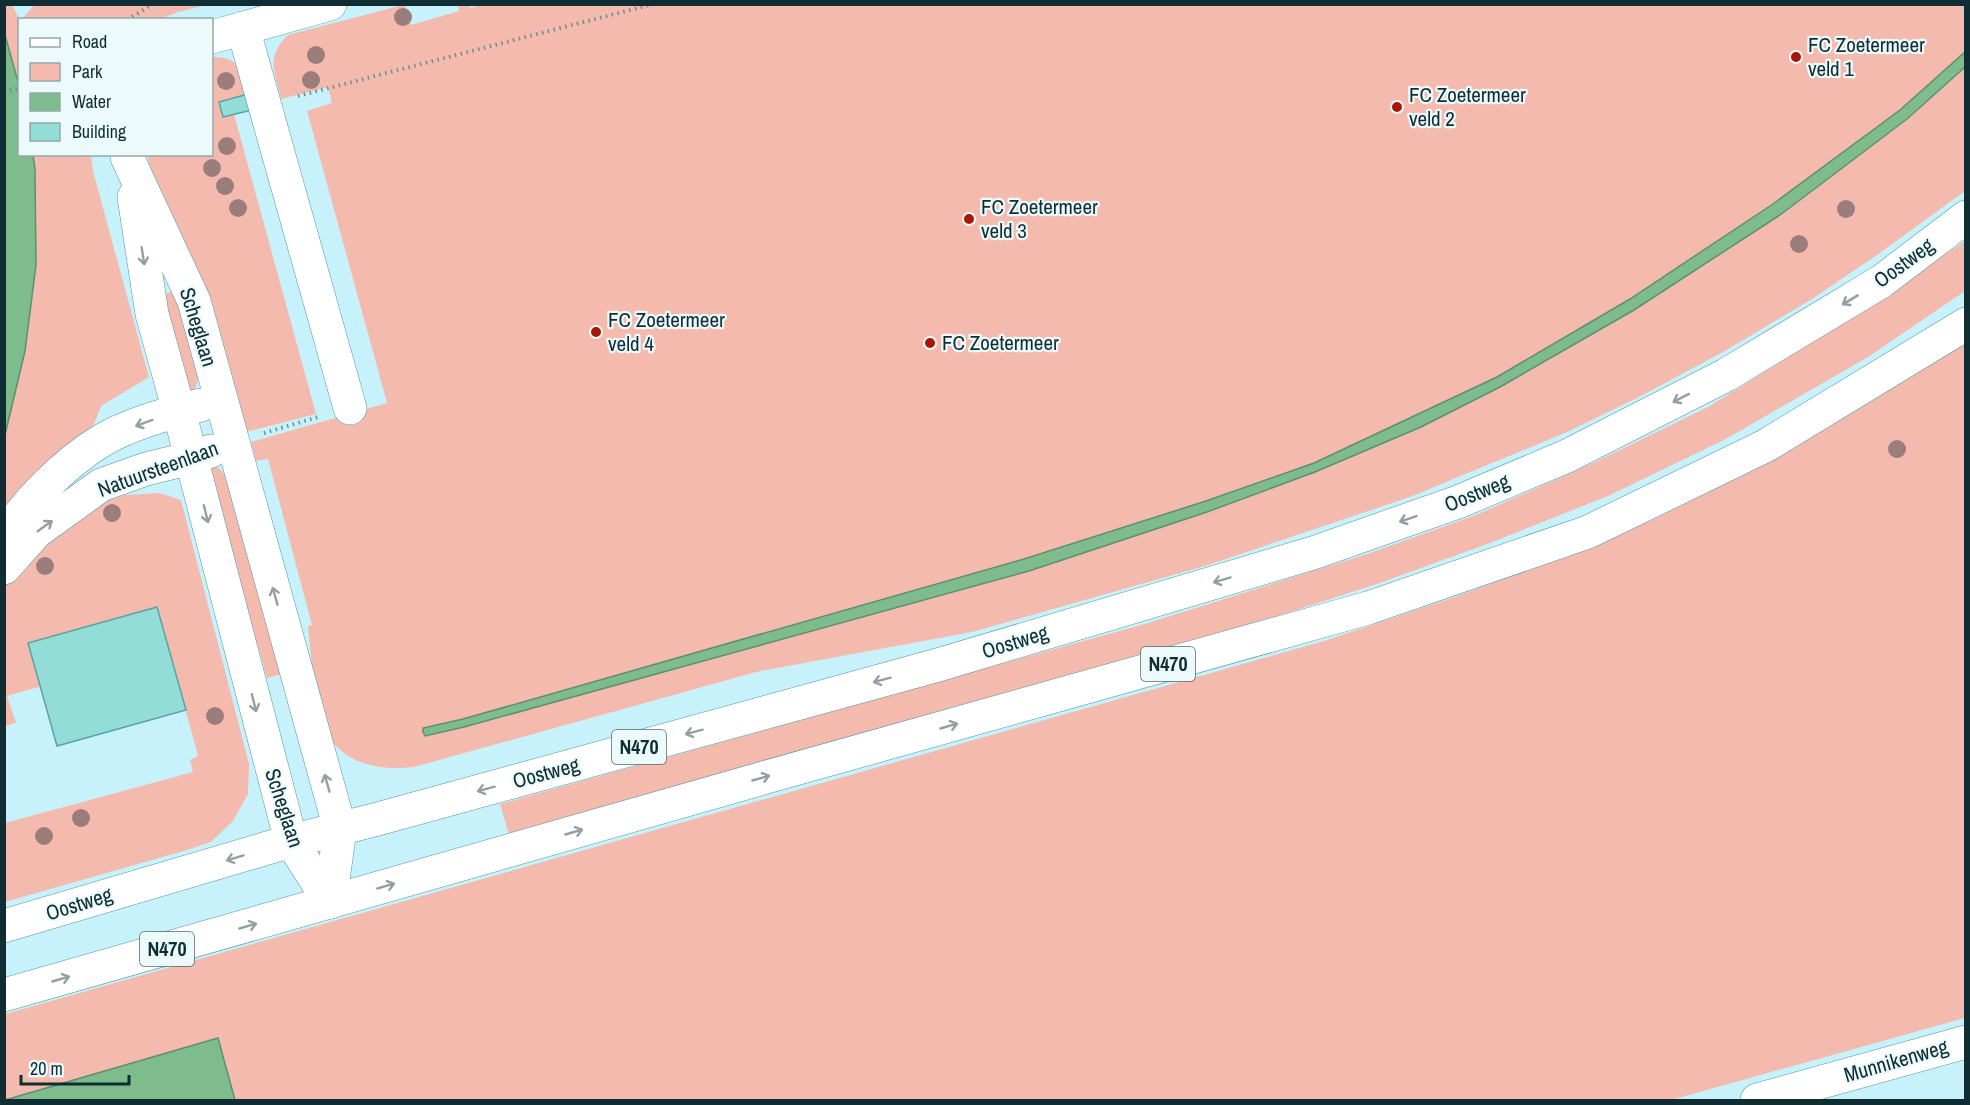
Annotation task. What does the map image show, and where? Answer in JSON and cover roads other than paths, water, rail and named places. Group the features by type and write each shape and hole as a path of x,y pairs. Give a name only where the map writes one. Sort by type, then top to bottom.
{"main road":[{"path":"213,37 330,4"},
{"path":"243,28 350,408"},
{"name":"Scheglaan","path":"127,156 194,301 340,829 330,902"},
{"name":"Scheglaan","path":"127,156 152,314 291,841 330,902"},
{"name":"Oostweg","path":"4,926 291,841 950,661 1313,553 1458,502 1567,456 1726,375 1882,281 1965,217"},
{"name":"N470","path":"4,995 1368,608 1588,532 1765,446 1965,324"},
{"name":"Natuursteenlaan","path":"4,537 49,481 102,440 140,423 220,400"},
{"name":"Natuursteenlaan","path":"4,568 36,532 101,485 232,443"},
{"name":"Munnikenweg","path":"1757,1101 1965,1042"}],"water":[{"path":"5,35 18,81 18,156 33,156 35,169 36,265 25,351 5,435"},
{"path":"1965,52 1965,67 1907,119 1780,215 1634,310 1500,387 1421,427 1315,472 1207,512 1029,571 464,727 425,736 423,732 423,728 463,719 1024,559 1206,501 1314,463 1497,377 1630,299 1773,204 1900,110"},
{"path":"218,1038 235,1100 5,1100"}],"place":[{"name":"FC Zoetermeer veld 1","path":"1796,57"},
{"name":"FC Zoetermeer veld 2","path":"1397,107"},
{"name":"FC Zoetermeer veld 3","path":"969,219"},
{"name":"FC Zoetermeer veld 4","path":"596,332"},
{"name":"FC Zoetermeer","path":"930,343"}]}
